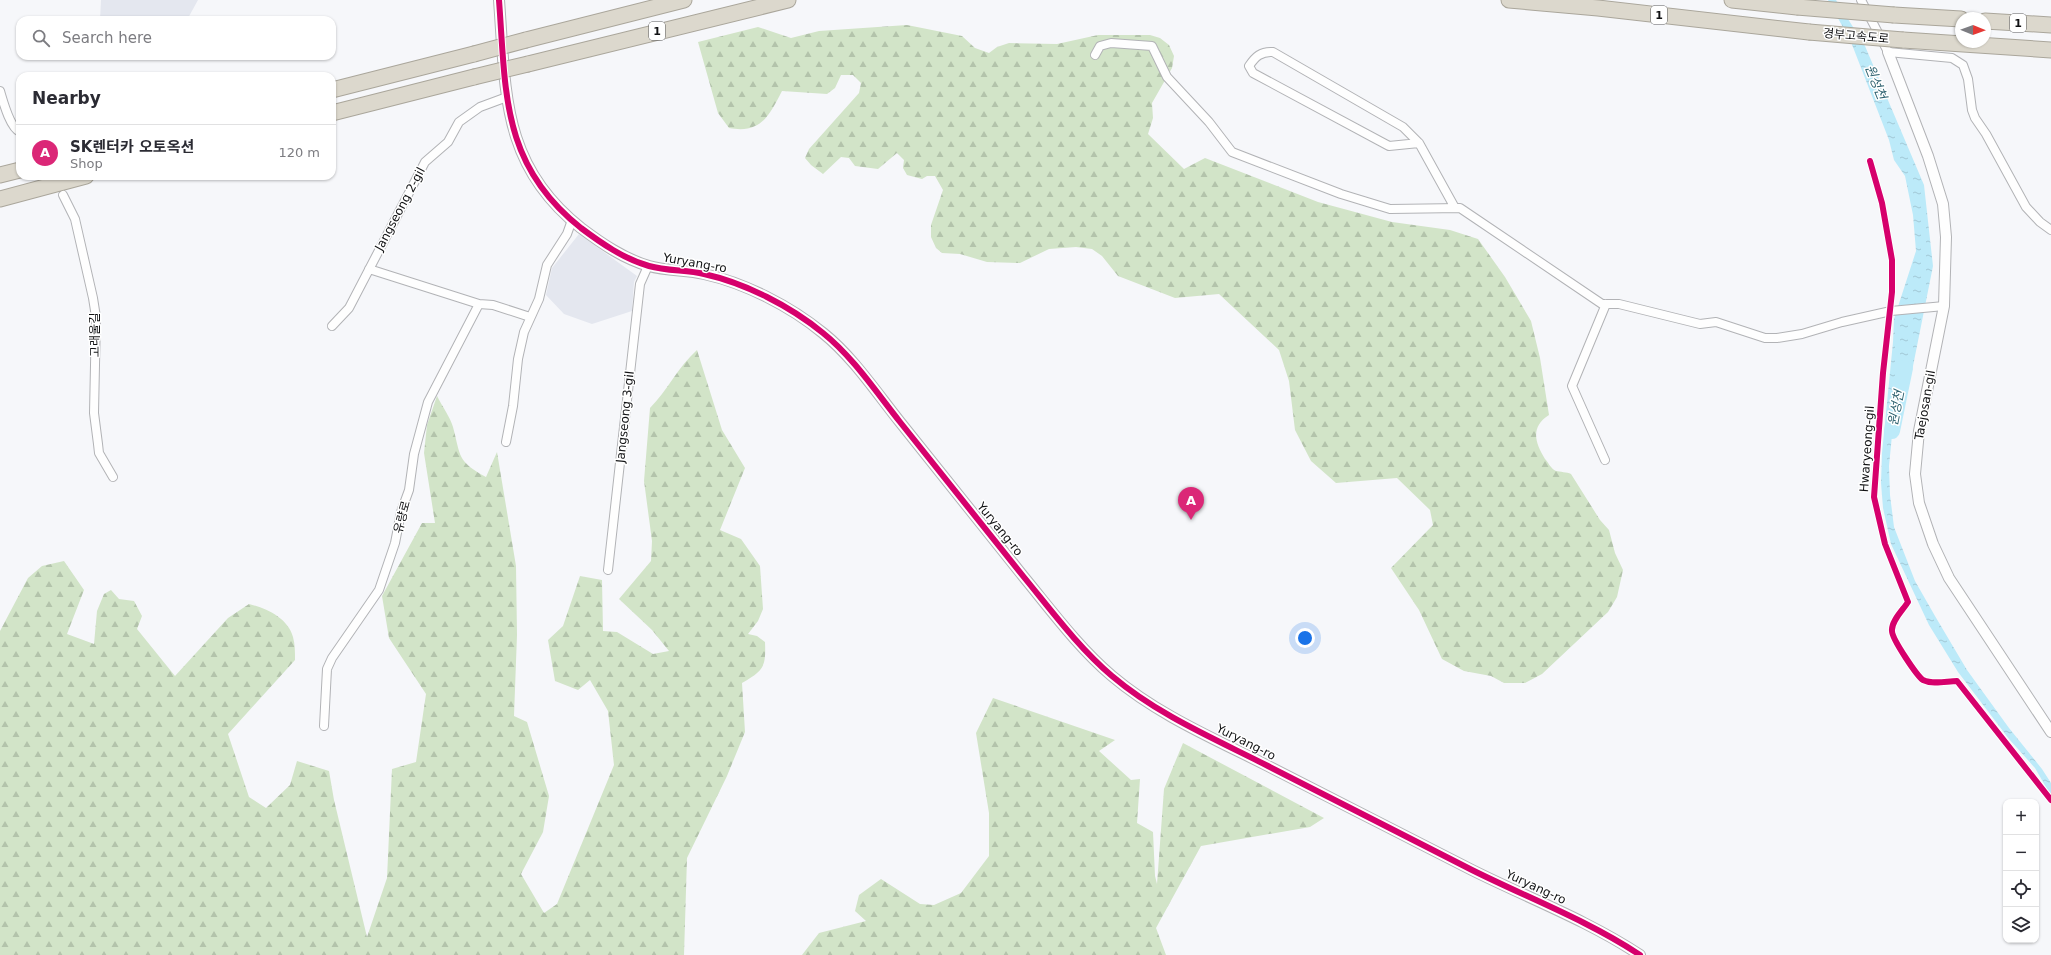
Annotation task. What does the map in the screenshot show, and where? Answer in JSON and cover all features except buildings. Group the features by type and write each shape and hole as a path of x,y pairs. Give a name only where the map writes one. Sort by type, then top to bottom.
{"highway":[{"name":"1","path":"336,89 684,0"},
{"name":"1","path":"336,112 788,0"},
{"name":"경부고속도로","path":"1509,0 1598,8 1809,32 2051,50"},
{"name":"경부고속도로","path":"1732,0 1797,7 1955,19"},
{"name":"1","path":"1991,21 2051,25"},
{"path":"0,175 16,171"},
{"path":"0,199 71,180"}],"street":[{"name":"Yuryang-ro","path":"498,0 511,124 518,146 528,166 560,210 598,241 628,258 648,266 698,273 733,281 793,313 824,333 849,359 1069,630 1109,674 1130,690 1178,721 1473,870 1586,922 1640,955"},
{"name":"Taejosan-gil","path":"1861,0 1888,52 1928,156 1943,204 1946,253 1944,306 1919,431 1915,474 1919,503 1933,544 1949,578 2051,732"},
{"path":"1095,55 1100,46 1111,43 1152,46 1167,76 1210,122 1232,152 1341,194 1390,209 1460,208 1602,304 1619,304 1700,324 1716,322 1765,338 1777,338 1802,334 1842,322 1892,311 1944,306"},
{"path":"1419,143 1389,146 1253,73 1249,66 1256,57 1265,51 1273,52 1403,127 1419,143 1455,208"},
{"path":"1888,52 1952,58 1963,65 1968,79 1972,110 1975,118 1986,134 2026,207 2040,222 2051,230"},
{"path":"0,91 6,112 16,129"},
{"name":"Jangseong 2-gil","path":"332,326 349,308 368,269 426,162 448,142 459,122 480,107 507,97"},
{"name":"고래울길","path":"63,194 75,219 93,298 96,317 94,412 99,453 113,477"},
{"path":"506,442 513,406 518,359 524,332 539,298 547,265 567,234 572,220"},
{"name":"Jangseong 3-gil","path":"608,570 640,284 648,266"},
{"path":"368,269 479,304 493,305 530,317"},
{"name":"유량로","path":"324,726 327,669 332,658 379,590 395,543 401,512 409,490 414,454 428,402 479,304"},
{"path":"1605,460 1572,386 1606,304"}],"shaded area":[{"path":"101,0 198,0 189,16 100,16"},
{"path":"579,234 637,276 634,282 632,311 592,324 564,314 546,295 552,268"}],"green space":[{"path":"907,25 962,36 975,48 989,53 997,47 1009,43 1057,44 1098,35 1150,35 1160,38 1169,45 1174,56 1172,68 1152,103 1153,118 1148,134 1184,169 1205,158 1318,202 1392,222 1450,230 1478,239 1505,277 1531,321 1540,358 1549,415 1539,425 1537,430 1536,436 1539,447 1545,459 1553,469 1571,474 1600,520 1609,530 1615,553 1623,570 1617,597 1608,612 1542,674 1525,683 1504,683 1491,676 1464,671 1442,659 1419,610 1391,568 1433,525 1430,510 1397,478 1336,483 1311,461 1295,430 1289,381 1279,350 1219,294 1175,298 1118,276 1102,256 1092,249 1076,247 1049,249 1020,263 987,262 960,254 942,253 936,248 931,237 931,225 943,190 935,176 927,176 922,179 907,175 903,168 904,160 897,153 878,169 855,166 849,158 841,157 823,174 811,165 805,158 809,149 859,93 861,83 853,75 841,75 835,88 827,94 782,91 768,115 756,126 740,129 729,128 718,113 698,42 758,27 791,38 819,31"},
{"path":"697,350 722,430 745,468 720,530 741,539 760,566 763,609 758,621 748,634 757,636 765,642 765,657 764,663 759,671 742,683 745,732 727,776 687,858 684,955 0,955 0,631 28,578 42,566 64,561 84,590 67,634 94,644 97,611 104,594 111,590 119,599 134,601 142,616 137,629 175,676 228,618 249,604 269,611 286,624 294,640 295,660 228,734 249,797 266,808 290,785 297,761 329,771 334,800 367,937 387,878 392,769 416,762 426,694 389,638 382,596 422,523 435,523 424,453 427,425 437,396 452,423 459,452 470,467 486,477 497,452 516,566 517,635 514,716 527,722 549,796 543,832 521,874 544,913 557,904 614,765 608,711 590,680 578,690 555,681 548,640 563,626 580,576 602,580 603,631 617,632 653,654 669,651 652,630 619,599 651,561 652,541 644,481 650,408 684,364"},
{"path":"993,698 1115,740 1099,751 1131,780 1140,779 1137,823 1153,832 1155,876 1157,884 1164,789 1183,743 1324,818 1310,827 1201,846 1156,928 1166,955 802,955 819,933 866,921 855,911 859,895 881,879 920,904 934,905 961,893 989,856 989,813 976,733"}],"water":[{"path":"1828,0 1836,0 1865,46 1924,185 1933,266 1912,371 1896,394 1889,466 1890,495 1894,527 1915,581 1935,616 1967,670 2009,728 2042,769 2051,783 2051,796 2035,768 2009,739 1958,672 1929,625 1891,544 1883,508 1881,483 1882,453 1894,319 1916,251 1913,215 1905,176 1894,160 1889,140 1851,42"}],"waterway":[{"name":"원성천","path":"1892,431 1905,368"}],"cycle path":[{"path":"499,0 507,96 513,125 522,152 535,179 555,204 589,234 613,250 631,259 656,268 704,274 735,283 782,305 810,323 834,342 864,375 1065,628 1112,676 1148,703 1187,726 1472,870 1578,920 1620,942 1640,955"},
{"name":"Hwaryeong-gil","path":"1870,161 1882,203 1892,260 1892,292 1883,373 1874,497 1885,544 1908,602 1893,623 1893,635 1905,657 1923,680 1936,683 1957,681 2051,800"}],"place":[{"name":"SK렌터카 오토옥션","path":"1191,520"}]}
